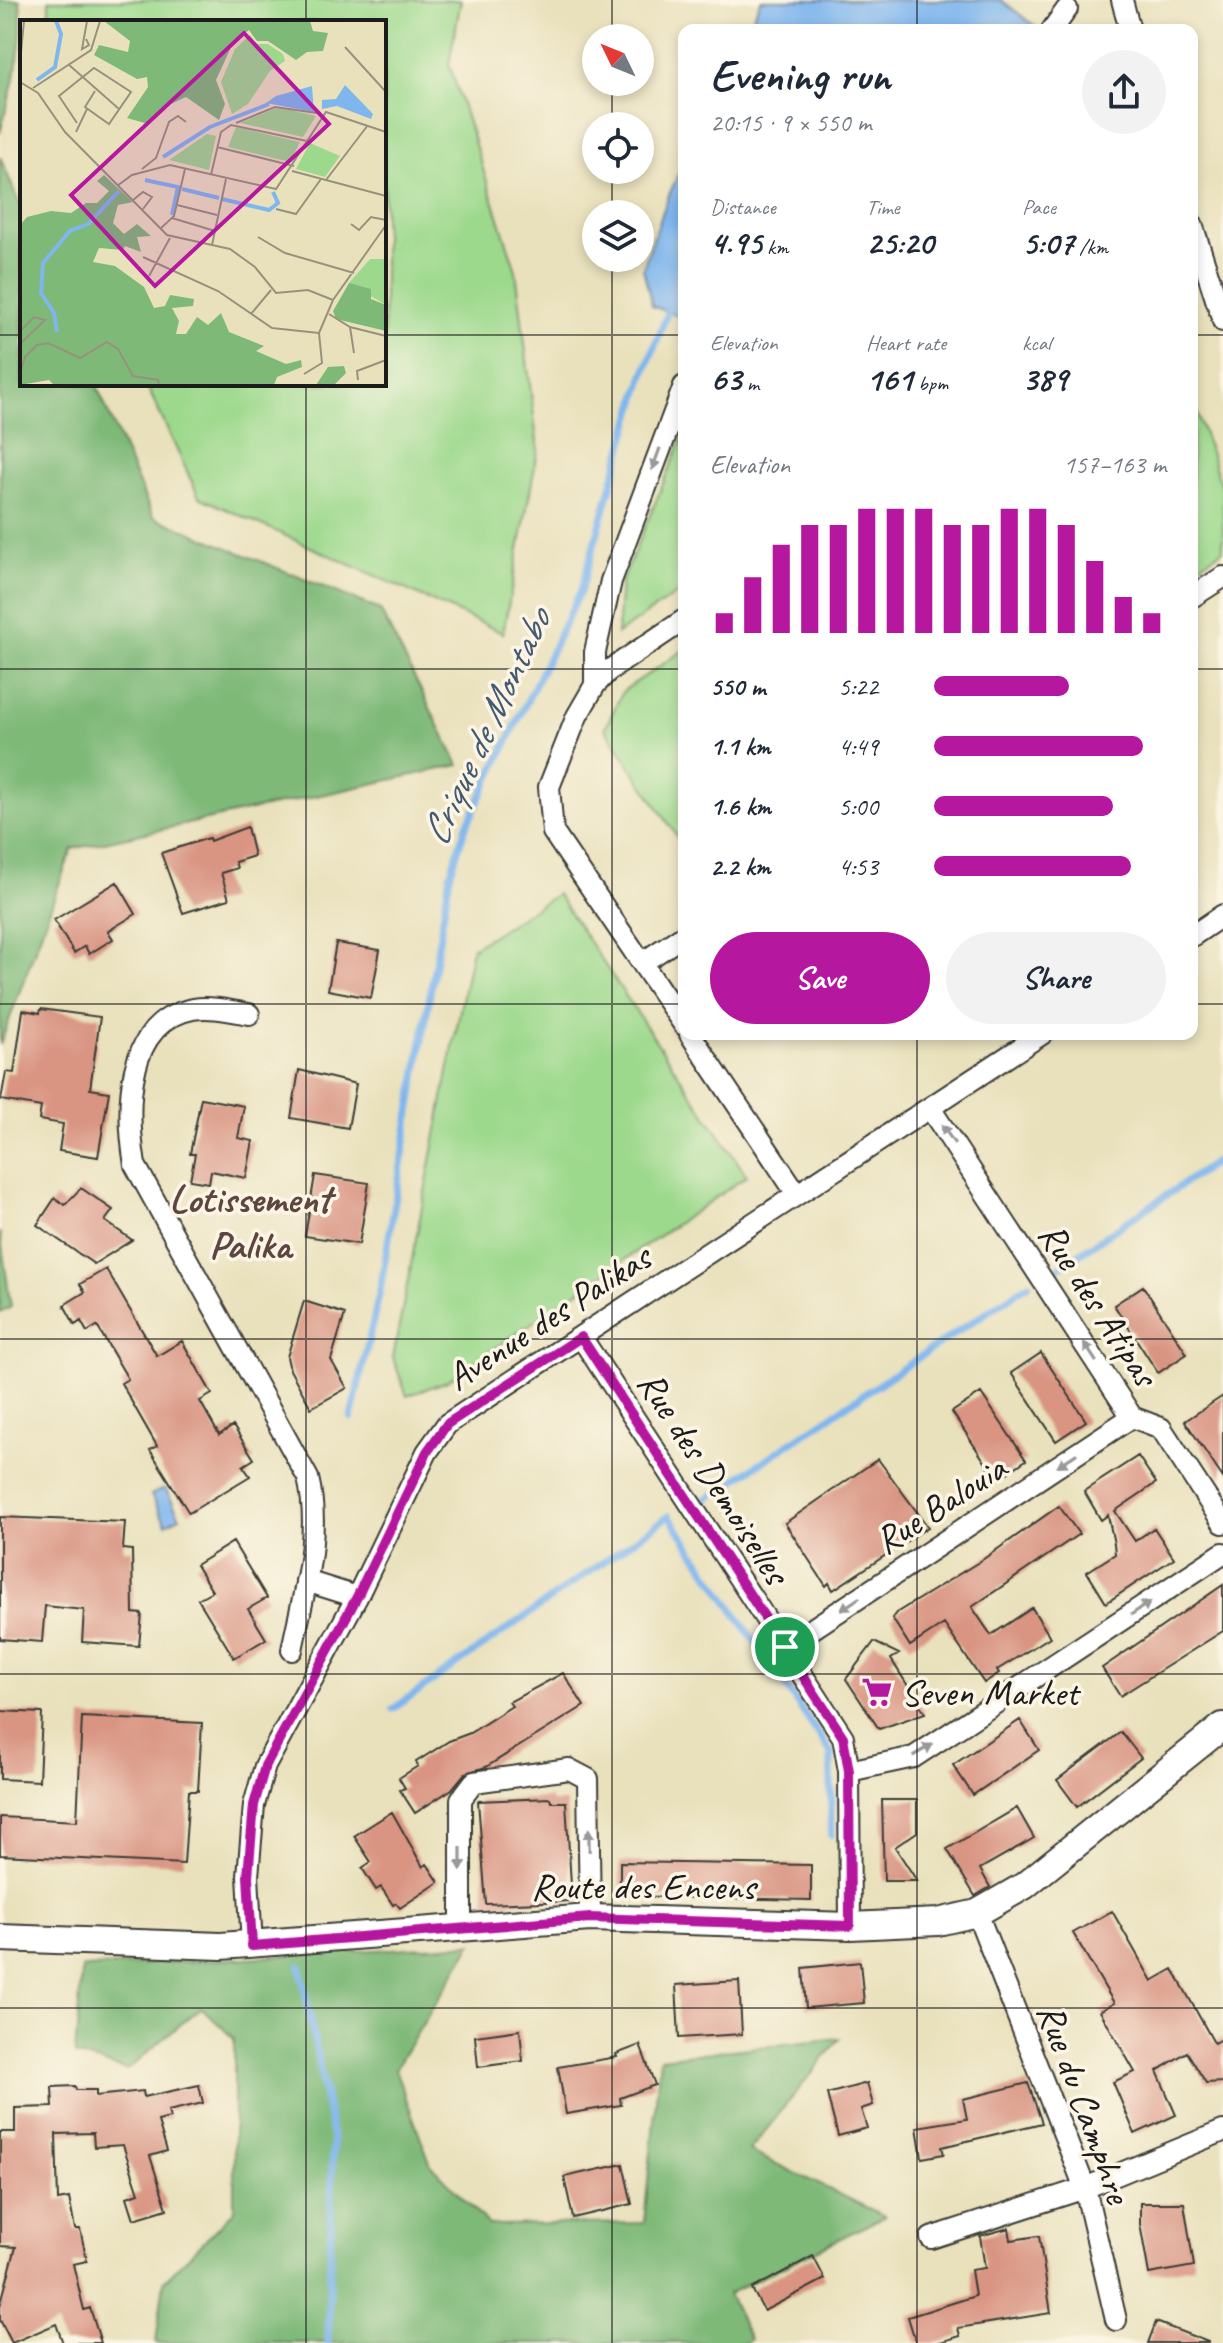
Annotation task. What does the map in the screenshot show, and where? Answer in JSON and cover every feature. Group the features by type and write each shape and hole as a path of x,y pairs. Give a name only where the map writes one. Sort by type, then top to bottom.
{"street":[{"path":"1122,0 1128,24"},
{"path":"1056,24 1067,9"},
{"path":"1200,277 1223,321"},
{"path":"595,685 595,652 611,581 678,402"},
{"path":"1198,593 1223,577"},
{"path":"678,624 608,671 595,685 577,716 549,787 553,832 678,1016"},
{"path":"1198,932 1223,915"},
{"path":"642,963 678,939"},
{"path":"249,1014 195,1009 175,1015 151,1031 137,1055 131,1141 135,1165 141,1177 308,1478 313,1499 313,1531 292,1650"},
{"path":"694,1040 797,1194"},
{"name":"Avenue des Palikas","path":"252,1946 248,1876 254,1805 265,1766 357,1597 427,1452 447,1424 1033,1040"},
{"name":"Rue des Atipas","path":"930,1108 1132,1417 1161,1428 1223,1523"},
{"name":"Rue des Demoiselles","path":"581,1337 843,1737 849,1771 850,1926"},
{"name":"Rue Balouia","path":"785,1647 1132,1417"},
{"path":"849,1771 914,1757 1223,1553"},
{"path":"306,1581 357,1597"},
{"name":"Route des Encens","path":"0,1938 170,1947 252,1946 590,1918 850,1926 938,1922 977,1913 1024,1886 1223,1726"},
{"path":"461,1928 461,1799 474,1782 569,1769 588,1779 590,1918"},
{"name":"Rue du Camphre","path":"977,1913 1085,2188 1116,2320"},
{"path":"931,2238 1085,2188 1223,2131"}],"green space":[{"path":"0,0 20,0 20,41 0,133"},
{"path":"49,0 461,0 449,64 516,271 538,450 503,633 199,497 147,386 386,386 386,20 49,20"},
{"path":"0,157 20,204 20,386 97,386 153,517 380,610 459,765 72,849 0,1045"},
{"path":"1198,416 1223,491 1223,550 1198,566"},
{"path":"678,449 678,593 617,634 621,583"},
{"path":"678,654 678,838 605,728 623,691"},
{"path":"557,894 747,1176 447,1381 407,1396 393,1358 472,948"},
{"path":"0,1232 11,1307 0,1313"},
{"path":"472,1944 395,2069 431,2165 489,2225 644,2223 660,2058 840,2038 749,2151 885,2216 728,2294 750,2339 745,2343 156,2343 164,2281 234,2211 234,2039 201,2007 127,2070 75,2055 82,1968"}],"water":[{"path":"761,0 1001,0 1032,24 750,24"},
{"path":"678,175 678,316 652,306 644,272 654,272 654,237"},
{"path":"165,1488 180,1517 166,1524 151,1495"}],"building":[{"path":"247,827 254,856 235,862 237,868 221,873 229,899 183,913 161,853 209,838 210,841"},
{"path":"117,882 136,914 108,931 113,939 89,954 85,946 74,953 54,920"},
{"path":"336,943 380,950 371,998 328,990"},
{"path":"41,1009 100,1017 90,1089 109,1092 98,1157 59,1151 63,1124 39,1120 41,1107 1,1100 6,1072 14,1073 23,1010 40,1013"},
{"path":"299,1070 356,1084 348,1128 291,1118"},
{"path":"201,1098 244,1106 238,1138 253,1141 246,1178 211,1171 209,1183 190,1180 195,1154 190,1154"},
{"path":"315,1175 369,1183 359,1244 305,1236"},
{"path":"81,1188 113,1210 105,1221 132,1240 94,1264 37,1225 55,1198 65,1205"},
{"path":"106,1269 157,1356 182,1341 212,1394 200,1401 219,1435 233,1426 254,1459 243,1466 250,1476 189,1513 150,1450 157,1446 121,1383 128,1379 97,1326 87,1332 81,1321 75,1325 64,1305 85,1292 80,1284"},
{"path":"1143,1286 1187,1354 1158,1373 1114,1305"},
{"path":"304,1301 345,1314 331,1360 347,1388 311,1408 290,1370 287,1357"},
{"path":"1041,1353 1086,1421 1056,1441 1011,1373"},
{"path":"981,1393 1026,1460 997,1480 952,1412"},
{"path":"1223,1396 1223,1478 1185,1421"},
{"path":"1138,1456 1156,1483 1115,1511 1135,1541 1154,1528 1174,1558 1106,1603 1087,1572 1115,1554 1114,1544 1108,1515 1101,1520 1084,1491"},
{"path":"878,1459 928,1527 833,1590 829,1583 826,1586 785,1523"},
{"path":"1059,1506 1079,1534 972,1607 991,1635 1032,1608 1050,1637 997,1670 999,1673 984,1683 944,1624 910,1646 892,1618 896,1613 982,1560"},
{"path":"0,1517 125,1522 123,1549 132,1550 133,1613 142,1614 139,1646 82,1642 84,1610 45,1606 42,1642 0,1639"},
{"path":"233,1542 267,1598 248,1609 266,1639 234,1658 198,1599 212,1591 196,1565"},
{"path":"1223,1585 1223,1631 1120,1696 1102,1668"},
{"path":"874,1642 899,1654 891,1659 925,1713 879,1729 846,1679"},
{"path":"563,1673 584,1706 486,1767 465,1773 452,1789 415,1813 400,1790 405,1788 399,1778 418,1766 416,1762 512,1706 509,1702"},
{"path":"0,1711 42,1713 39,1781 0,1779"},
{"path":"82,1717 202,1723 198,1791 189,1791 184,1864 0,1855 0,1817 77,1821"},
{"path":"1020,1720 1039,1750 973,1795 953,1765"},
{"path":"1121,1732 1141,1758 1077,1807 1057,1780"},
{"path":"550,1798 551,1802 566,1802 572,1901 486,1904 478,1801"},
{"path":"882,1800 917,1800 917,1832 895,1847 917,1881 884,1881"},
{"path":"1017,1808 1034,1838 980,1869 990,1887 975,1896 947,1849"},
{"path":"392,1812 423,1867 427,1864 439,1882 400,1908 396,1903 393,1905 381,1887 376,1890 362,1868 371,1862 354,1836"},
{"path":"620,1862 811,1865 811,1900 620,1896"},
{"path":"1112,1911 1152,1981 1173,1969 1214,2043 1223,2038 1223,2082 1206,2083 1187,2052 1157,2071 1176,2115 1135,2134 1113,2082 1135,2072 1100,2011 1114,2003 1073,1933"},
{"path":"860,1962 864,2003 806,2008 803,1968"},
{"path":"739,1981 742,2034 679,2038 676,1985"},
{"path":"520,2030 523,2061 478,2067 475,2036"},
{"path":"640,2045 655,2085 620,2098 621,2105 566,2114 558,2067 617,2057 616,2054"},
{"path":"867,2083 873,2105 861,2109 867,2128 838,2136 827,2094"},
{"path":"1028,2083 1042,2123 942,2147 944,2154 922,2158 917,2127 967,2119 963,2099"},
{"path":"199,2085 203,2103 168,2111 170,2118 158,2121 167,2151 150,2156 167,2209 134,2219 127,2197 139,2193 123,2145 94,2147 93,2133 56,2134 58,2200 69,2198 75,2229 80,2229 87,2261 73,2264 84,2310 90,2308 101,2343 63,2343 56,2324 12,2343 0,2320 0,2306 16,2247 0,2246 0,2132 15,2132 15,2108 53,2107 52,2087 75,2086 76,2090 96,2090 96,2096 143,2091 144,2097"},
{"path":"623,2164 632,2204 573,2218 564,2177"},
{"path":"1140,2203 1184,2203 1194,2266 1149,2274 1140,2224"},
{"path":"1009,2228 1011,2240 1039,2236 1051,2313 958,2328 960,2336 937,2343 916,2343 908,2317 975,2296 971,2270 985,2268 980,2236"},
{"path":"813,2256 825,2279 764,2311 752,2289"},
{"path":"1156,2322 1208,2342 1208,2343 1148,2343"}],"waterway":[{"name":"Crique de Montabo","path":"351,1418 380,1290 450,875 465,829 581,590 644,374 671,304"},
{"path":"1048,1275 1223,1157"},
{"path":"702,1502 1029,1284"},
{"path":"393,1709 669,1516 831,1753 831,1835"},
{"name":"Crique de Montabo","path":"300,1966 333,2138 328,2343"}],"place":[{"name":"Seven Market","path":"877,1692"}],"district":[{"name":"Lotissement Palika","path":"250,1221"}],"route":[{"path":"581,1337 785,1647 843,1737 849,1771 850,1926 590,1918 314,1938 252,1946 248,1876 254,1805 265,1766 357,1597 427,1452 447,1424 581,1337"}]}
